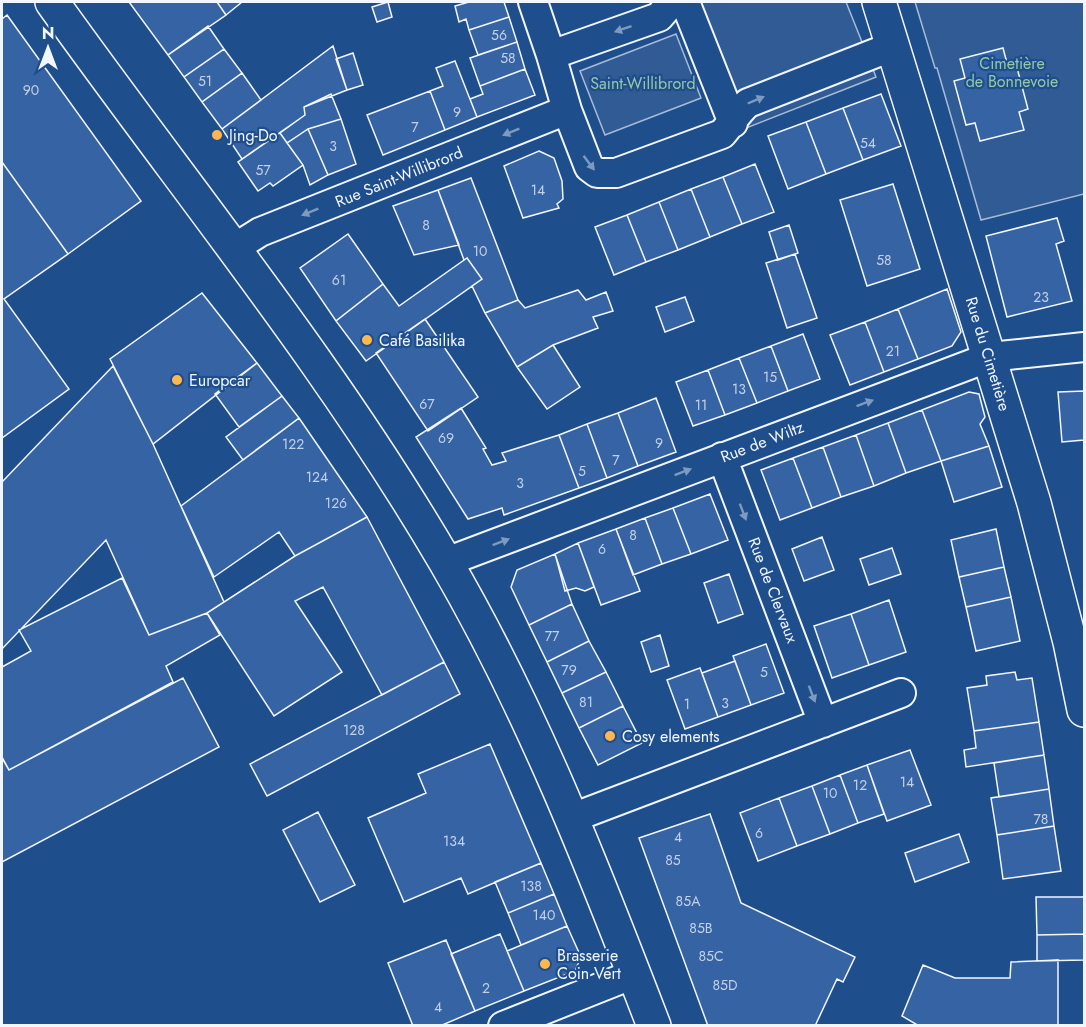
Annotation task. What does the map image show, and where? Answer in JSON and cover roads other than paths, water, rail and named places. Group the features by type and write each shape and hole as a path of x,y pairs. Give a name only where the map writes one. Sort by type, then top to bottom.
{"main road":[{"path":"52,2 374,445 446,562 518,696 572,818 654,1026"},
{"name":"Rue du Cimetière","path":"879,2 1037,515 1084,710"}],"street":[{"path":"533,2 585,159 597,173 606,175 722,134 733,123 737,112 748,103 891,47"},
{"path":"550,55 659,17 672,2"},
{"path":"685,2 733,123"},
{"name":"Rue Saint-Willibrord","path":"233,249 260,232 567,110"},
{"name":"Rue de Wiltz","path":"446,562 990,357 1084,347"},
{"name":"Rue de Clervaux","path":"722,457 823,723"},
{"path":"572,818 901,693"},
{"path":"503,1026 634,974"}],"place":[{"name":"Jing-Do","path":"217,135"},
{"name":"Café Basilika","path":"367,340"},
{"name":"Europcar","path":"177,380"},
{"name":"Cosy elements","path":"610,736"},
{"name":"Brasserie Coin Vert","path":"545,964"}],"park label":[{"name":"Cimetière de Bonnevoie","path":"1012,72"},
{"name":"Saint-Willibrord","path":"643,83"}]}
